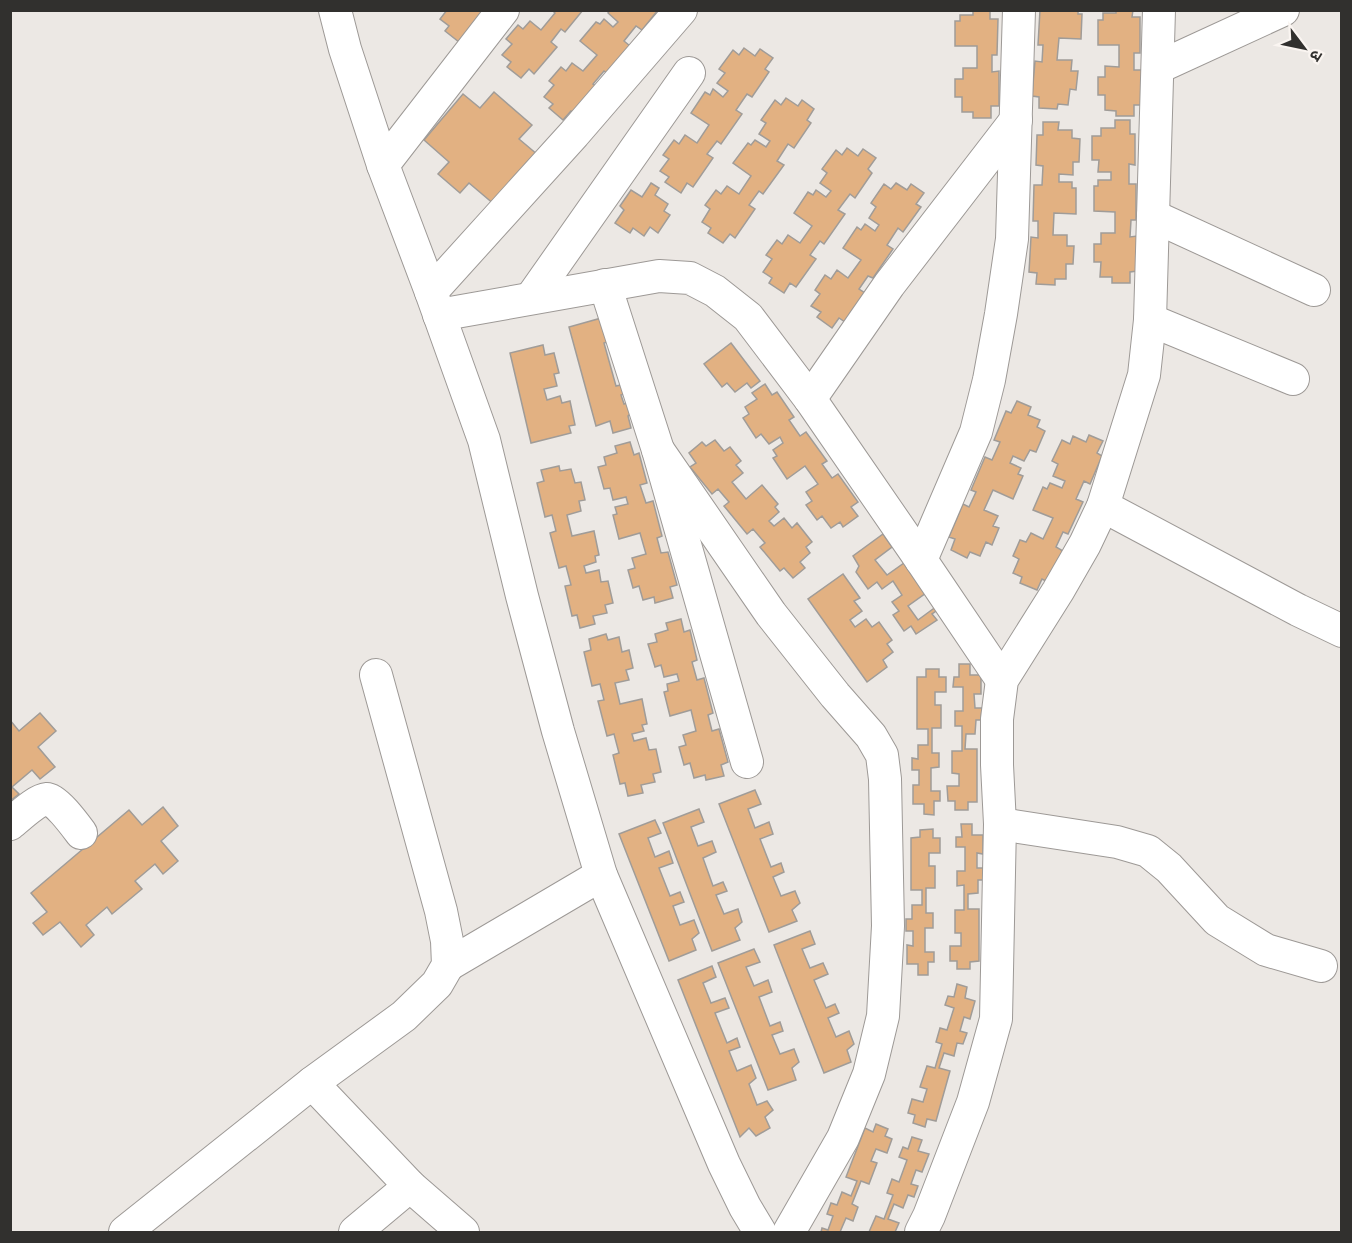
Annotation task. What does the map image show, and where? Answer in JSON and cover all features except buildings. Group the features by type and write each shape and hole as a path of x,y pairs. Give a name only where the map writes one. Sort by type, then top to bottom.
{"street":[{"path":"335,10 345,49 383,165 484,440 558,731 601,875 724,1164 760,1233"},
{"path":"383,165 503,10"},
{"path":"435,303 574,134 681,10"},
{"path":"921,560 976,432 989,380 1001,314 1012,239 1019,10"},
{"path":"921,1233 930,1216 973,1102 996,1019 1000,824 997,719 1002,680 1058,591 1085,544 1103,506 1144,375 1150,320 1159,10"},
{"path":"1159,67 1283,10"},
{"path":"531,298 689,73"},
{"path":"810,399 889,285 1016,120"},
{"path":"1153,216 1314,290"},
{"path":"435,303 531,298 659,276 690,278 715,291 747,317 810,399 1002,680"},
{"path":"604,285 658,450 747,762"},
{"path":"1150,320 1293,379"},
{"path":"658,450 771,614 834,695 871,736 882,755 885,779 888,927 883,1016 869,1074 843,1138 789,1233"},
{"path":"1103,506 1298,610 1341,630"},
{"path":"376,675 441,910 447,941 448,965"},
{"path":"10,824 35,804 46,799 54,801 81,833"},
{"path":"1000,824 1117,842 1148,852 1169,868 1216,920 1266,950 1321,966"},
{"path":"125,1233 312,1083 404,1016 437,984 448,965 601,875"},
{"path":"312,1083 410,1186 463,1233"},
{"path":"355,1233 410,1186"}]}
